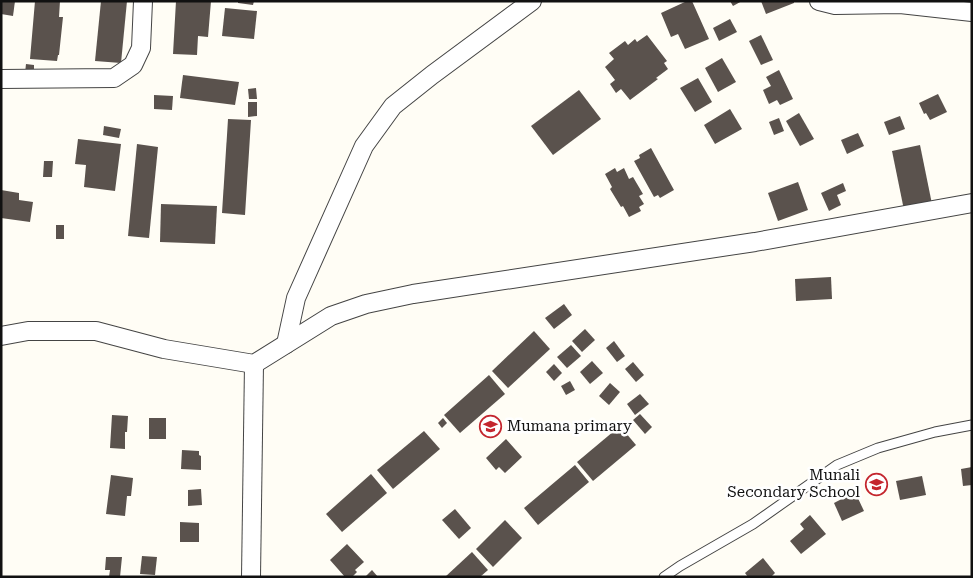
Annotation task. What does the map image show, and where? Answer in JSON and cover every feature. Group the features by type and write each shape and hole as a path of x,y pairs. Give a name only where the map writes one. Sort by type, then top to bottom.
{"street":[{"path":"1,79 114,78 133,65 141,48 143,1"},
{"path":"286,344 296,298 364,146 394,106 432,74 532,1"},
{"path":"819,1 835,5 900,4 972,12"},
{"path":"1,336 28,331 96,331 164,349 254,364 331,316 366,304 413,294 755,242 972,203"},
{"path":"251,577 254,364"}],"lane":[{"path":"664,577 753,524 837,465 878,448 935,432 972,426"}],"building":[{"path":"1,1 15,1 13,16 1,14"},
{"path":"35,1 60,1 59,17 63,17 57,61 30,59"},
{"path":"101,1 127,1 121,63 95,61"},
{"path":"176,1 211,1 208,37 198,36 197,55 173,54"},
{"path":"238,1 254,1 253,5 238,3"},
{"path":"687,1 692,1 709,39 685,49 678,34 671,37 661,13"},
{"path":"730,1 742,1 733,6"},
{"path":"761,1 794,1 794,3 766,14"},
{"path":"225,8 257,11 254,39 222,36"},
{"path":"730,19 737,32 719,41 713,28"},
{"path":"647,35 667,61 664,63 668,69 630,100 621,89 616,93 610,84 615,80 605,67 614,59 609,53 625,41 628,45 635,39 637,42"},
{"path":"761,35 773,60 761,65 749,41"},
{"path":"722,58 736,82 718,92 705,68"},
{"path":"26,64 34,65 34,73 25,73"},
{"path":"779,70 793,99 780,105 777,100 769,104 763,90 771,86 766,77"},
{"path":"183,75 239,82 235,105 180,98"},
{"path":"698,78 712,102 695,112 680,88"},
{"path":"256,88 257,99 249,99 248,89"},
{"path":"579,90 601,119 553,155 531,126"},
{"path":"938,94 947,112 930,120 926,113 924,114 919,103"},
{"path":"154,95 173,96 172,110 154,109"},
{"path":"248,102 257,102 257,116 248,117"},
{"path":"730,109 742,129 715,144 704,125"},
{"path":"799,113 814,139 800,146 786,121"},
{"path":"900,116 905,129 889,135 884,122"},
{"path":"779,118 784,131 774,135 769,122"},
{"path":"228,119 251,120 245,215 222,213"},
{"path":"104,126 121,129 119,138 103,135"},
{"path":"858,133 864,146 847,154 841,140"},
{"path":"78,139 121,144 115,191 84,187 86,165 75,164"},
{"path":"137,144 158,147 149,238 128,236"},
{"path":"920,145 932,204 904,210 892,151"},
{"path":"651,148 674,190 660,198 658,195 654,197 634,161 640,158 639,155"},
{"path":"44,161 53,161 52,177 43,177"},
{"path":"615,168 617,172 624,168 629,179 633,177 643,194 639,196 644,204 639,207 641,211 629,217 610,189 612,187 605,174"},
{"path":"798,182 808,210 778,221 768,193"},
{"path":"843,183 846,191 837,195 841,205 829,211 821,193"},
{"path":"1,190 19,193 19,200 33,202 30,222 1,218"},
{"path":"161,204 217,206 215,244 160,242"},
{"path":"56,225 64,225 64,239 56,239"},
{"path":"831,277 832,299 796,301 795,279"},
{"path":"564,304 572,315 554,329 545,318"},
{"path":"585,329 595,340 582,352 572,341"},
{"path":"534,331 550,349 508,388 492,371"},
{"path":"614,341 625,356 617,362 606,348"},
{"path":"571,345 581,356 567,368 557,357"},
{"path":"592,361 603,373 590,384 580,372"},
{"path":"633,362 644,375 636,382 625,369"},
{"path":"554,364 562,373 554,381 546,372"},
{"path":"489,375 505,394 460,433 444,415"},
{"path":"570,381 575,390 566,395 561,386"},
{"path":"610,383 620,392 609,405 599,396"},
{"path":"640,394 649,404 635,415 627,404"},
{"path":"640,414 652,427 645,434 633,420"},
{"path":"112,415 128,416 127,432 125,432 125,449 110,448"},
{"path":"149,418 166,418 166,439 149,439"},
{"path":"443,418 447,423 442,428 438,423"},
{"path":"620,426 636,445 593,481 577,462"},
{"path":"424,431 440,449 393,489 377,470"},
{"path":"506,439 522,457 505,473 499,467 496,470 486,458"},
{"path":"182,450 199,451 201,470 181,469"},
{"path":"575,465 589,482 538,525 524,508"},
{"path":"972,467 972,485 963,486 961,469"},
{"path":"371,474 387,493 342,532 326,514"},
{"path":"111,475 133,478 131,496 127,496 125,516 106,514"},
{"path":"922,476 926,495 900,500 896,481"},
{"path":"201,489 202,505 188,506 188,490"},
{"path":"855,492 864,511 842,521 834,503"},
{"path":"455,509 471,528 459,539 442,520"},
{"path":"810,515 826,534 801,554 790,541 804,529 800,524"},
{"path":"505,520 522,538 493,567 476,549"},
{"path":"180,522 199,523 199,542 180,542"},
{"path":"347,544 364,562 355,570 357,572 352,577 345,577 330,560"},
{"path":"472,552 488,570 480,577 445,577"},
{"path":"142,556 157,557 155,575 140,574"},
{"path":"106,557 122,557 120,577 109,577 110,570 105,570"},
{"path":"763,558 775,573 771,577 748,577 745,573"},
{"path":"372,570 378,577 365,577"}],"place":[{"name":"Mumana primary","path":"491,426"},
{"name":"Munali Secondary School","path":"876,484"}]}
